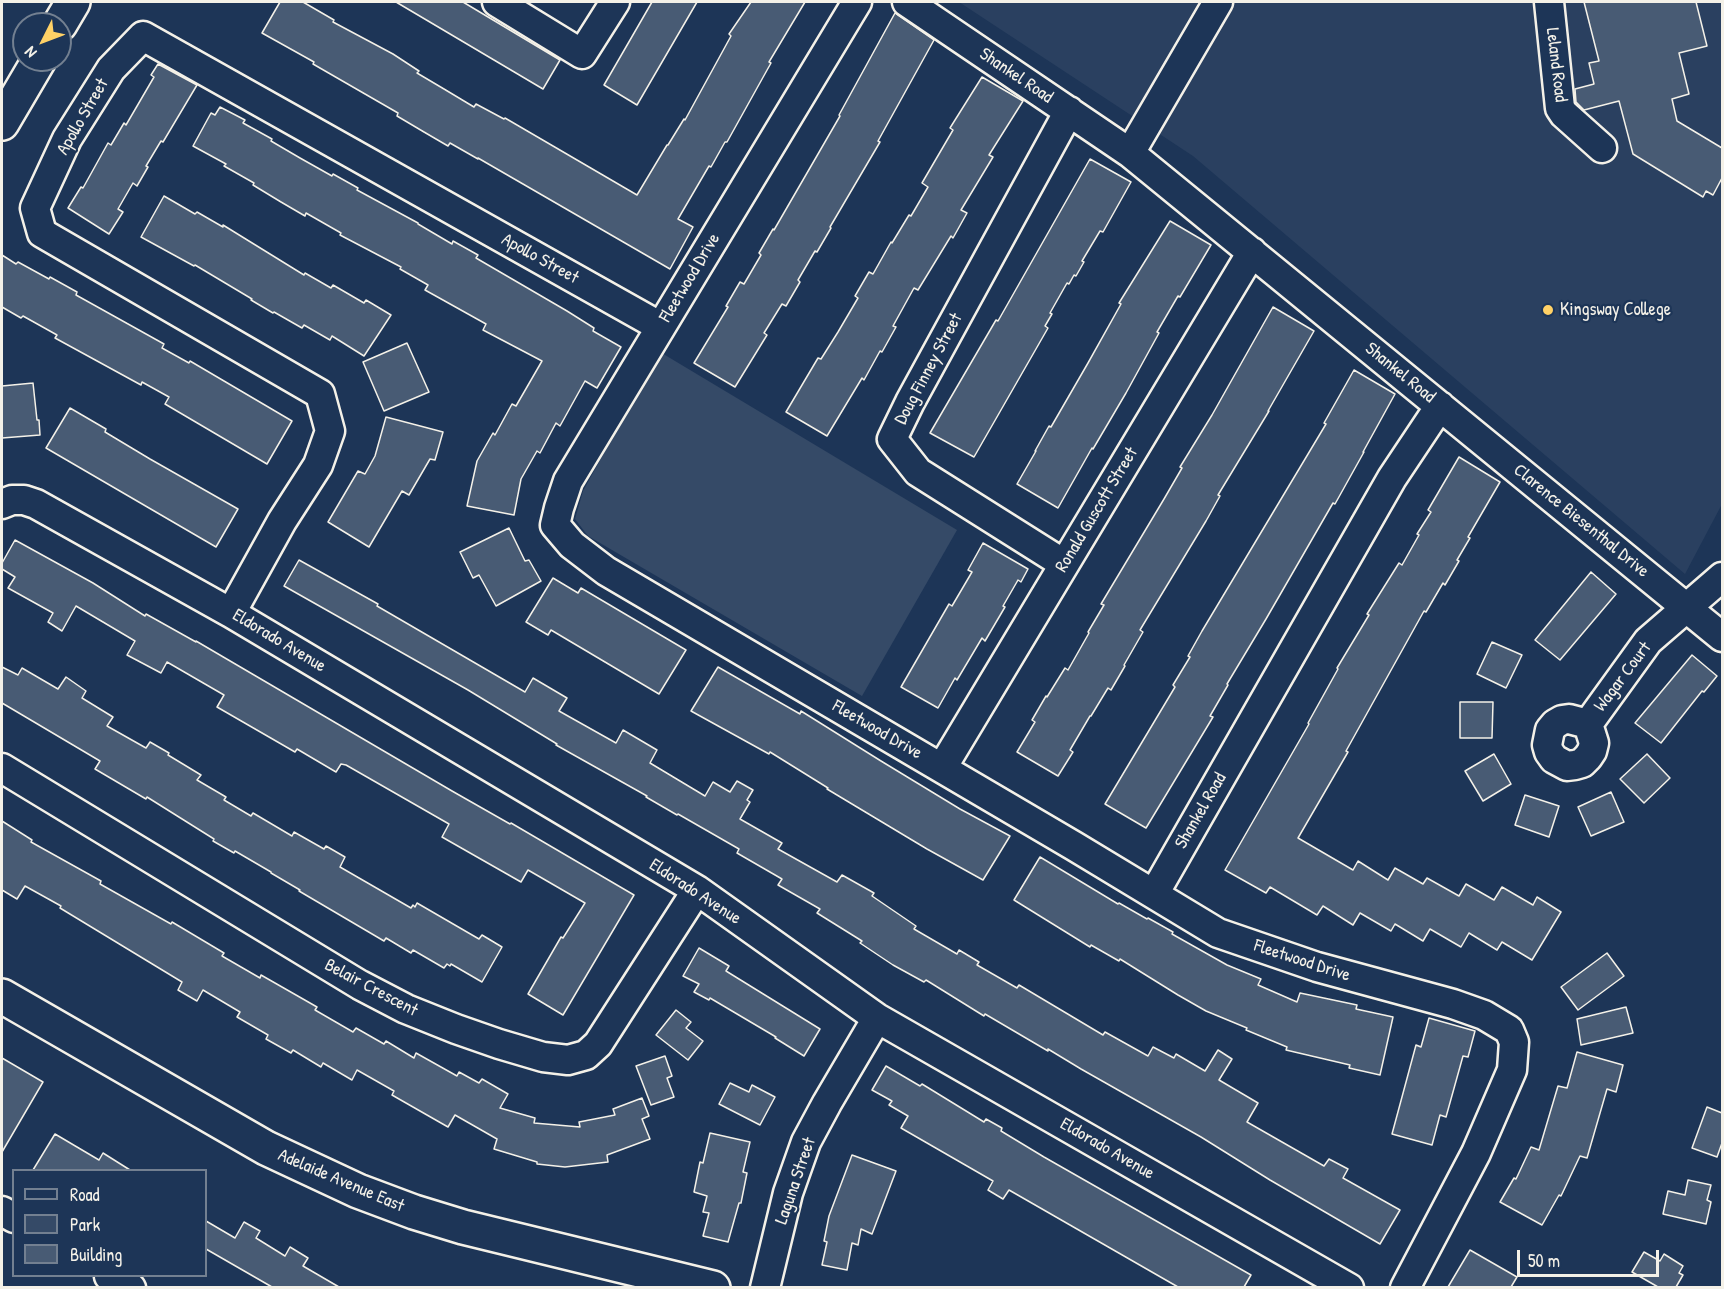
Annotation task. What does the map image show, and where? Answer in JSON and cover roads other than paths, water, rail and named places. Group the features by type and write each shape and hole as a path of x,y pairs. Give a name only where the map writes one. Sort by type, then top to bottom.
{"main road":[{"path":"2,123 32,72"},
{"name":"Adelaide Avenue East","path":"2,996 266,1148 358,1191 414,1212 464,1227 713,1287"}],"street":[{"path":"497,2 582,54 615,2"},
{"name":"Fleetwood Drive","path":"857,2 568,481 558,508 555,525 572,545 606,572 942,768 1218,933 1317,968 1453,1004 1484,1015 1509,1030 1514,1042 1512,1070 1476,1153 1405,1287"},
{"name":"Shankel Road","path":"907,2 1130,153 1440,406 1392,478 1154,894"},
{"path":"1130,153 1218,2"},
{"name":"Leland Road","path":"1549,2 1560,108 1602,148"},
{"name":"Apollo Street","path":"231,613 282,521 318,465 330,431 320,394 42,233 35,208 73,129 111,69 143,36 661,327"},
{"name":"Doug Finney Street","path":"1064,564 918,472 892,439 1069,111"},
{"name":"Ronald Guscott Street","path":"942,768 1252,252"},
{"name":"Clarence Biesenthal Drive","path":"1440,406 1722,637"},
{"name":"Eldorado Avenue","path":"2,504 12,500 24,500 36,504 231,613 697,890 877,1018 1349,1287"},
{"name":"Wagar Court","path":"1588,724 1648,641 1722,577"},
{"name":"Belair Crescent","path":"2,768 360,985 426,1017 499,1044 543,1057 568,1060 586,1055 598,1044 697,890"},
{"name":"Laguna Street","path":"765,1287 788,1193 806,1142 877,1018"},
{"path":"113,1277 131,1287"}],"place":[{"name":"Kingsway College","path":"1548,310"}]}
